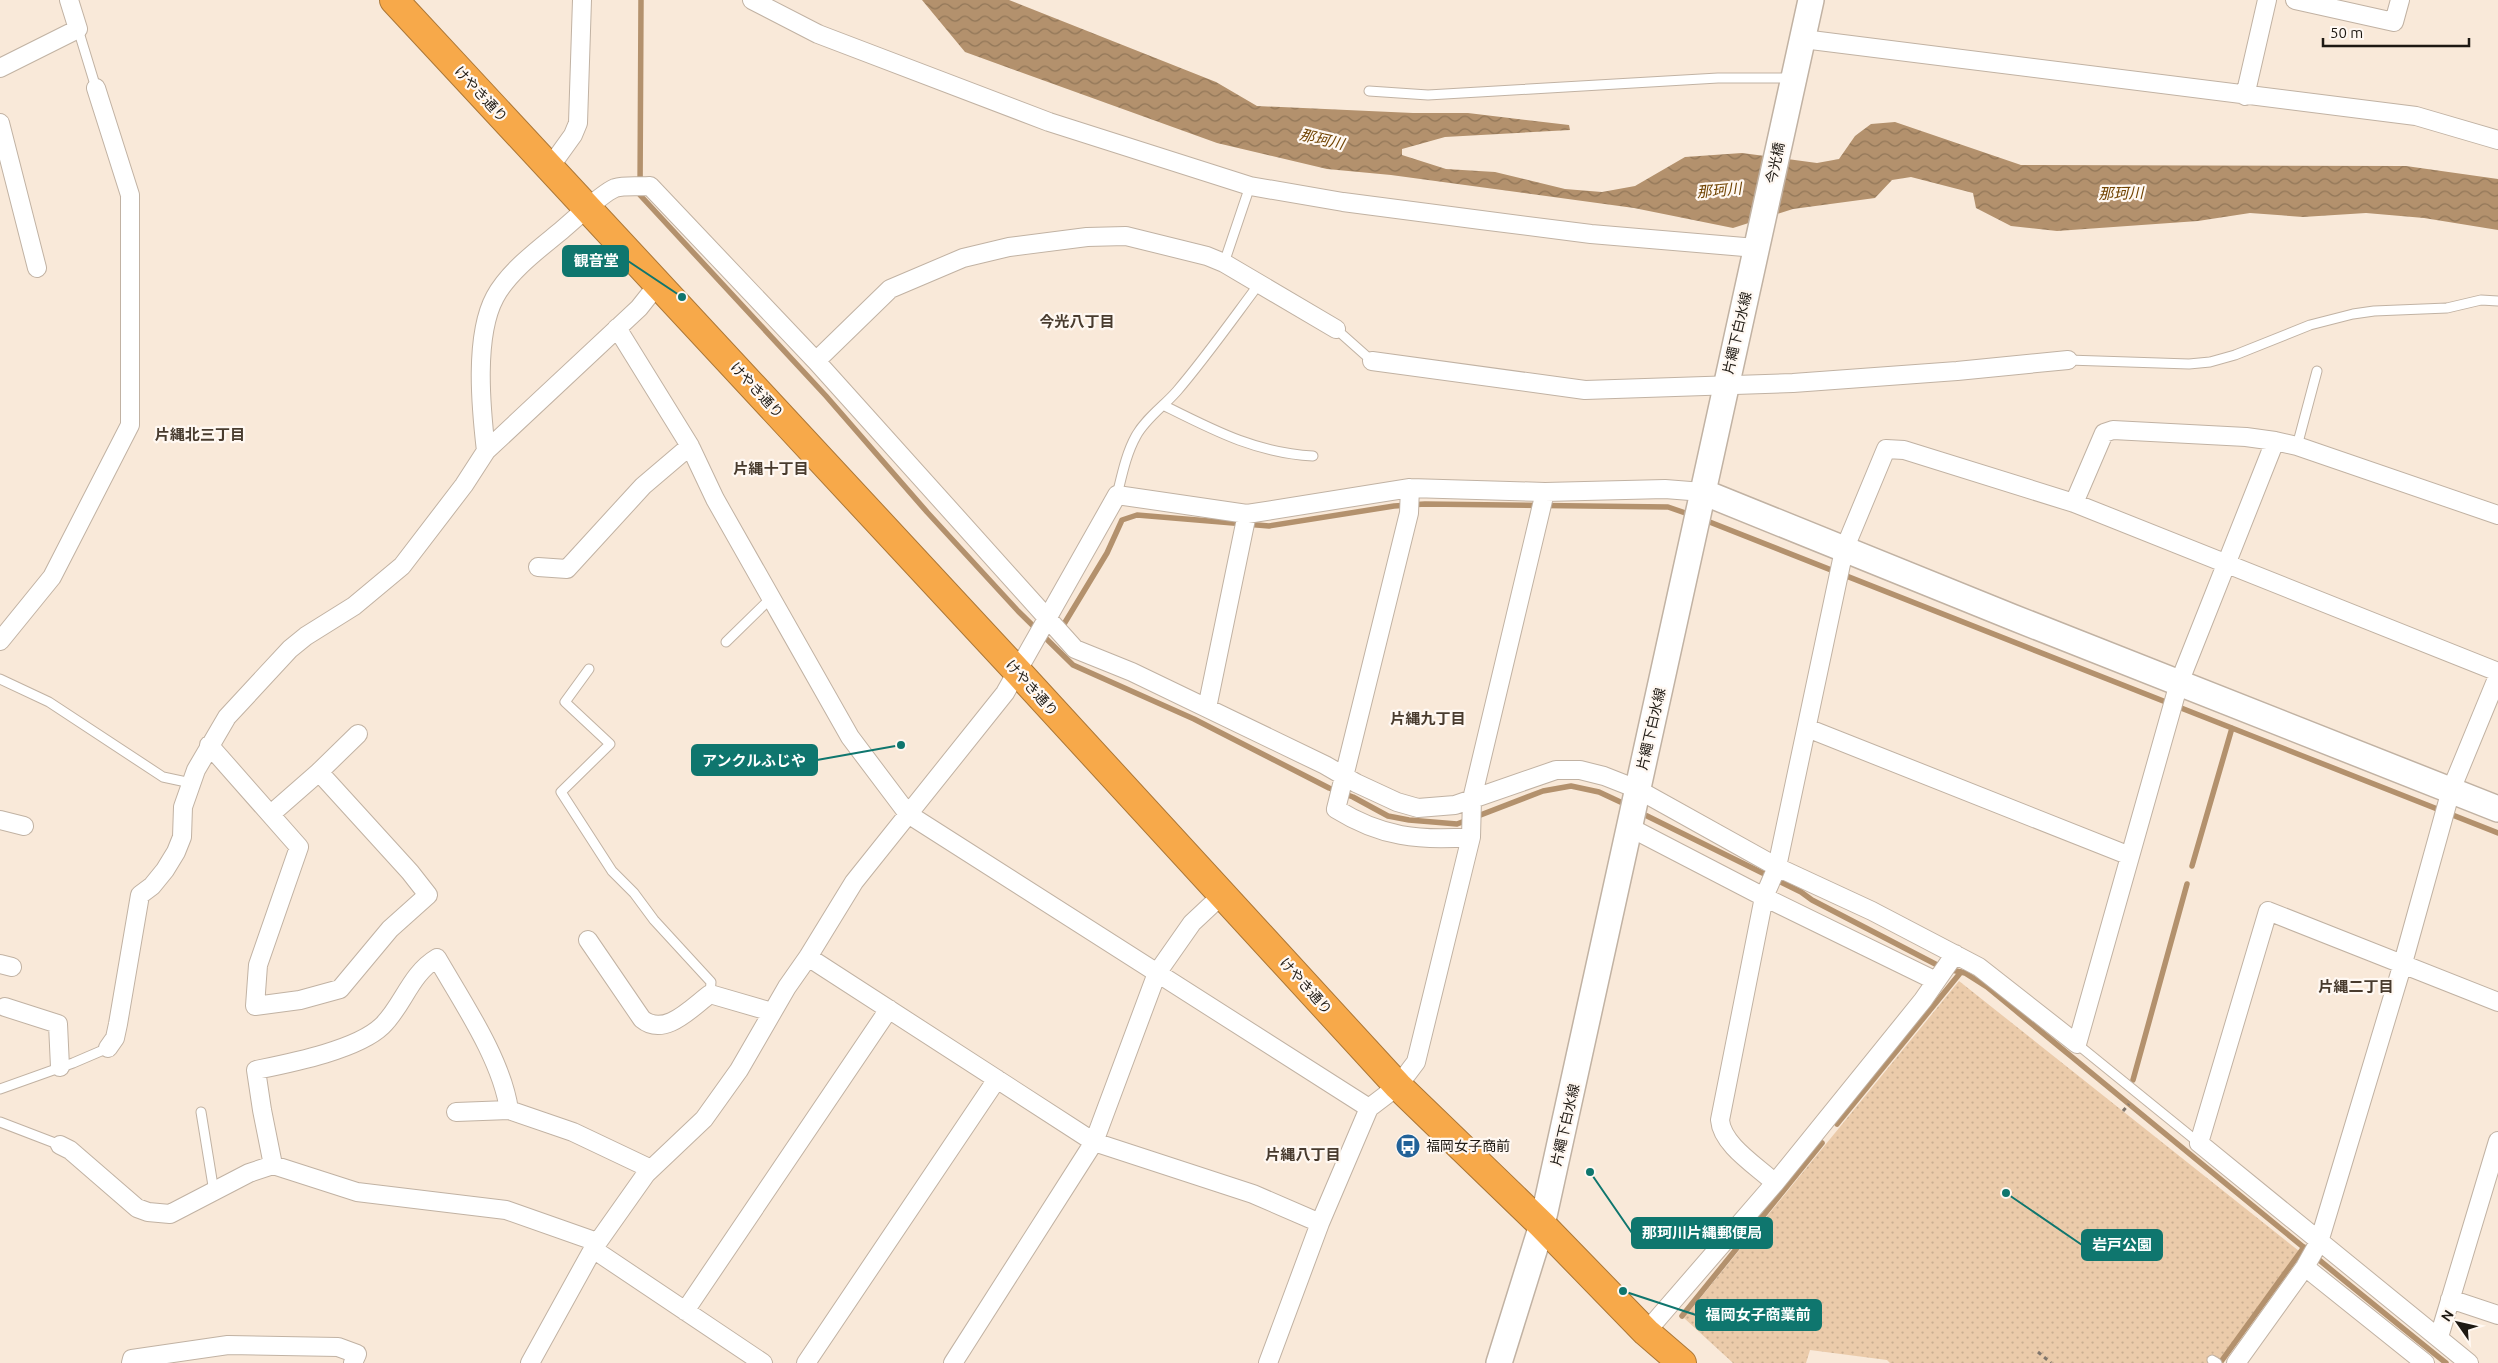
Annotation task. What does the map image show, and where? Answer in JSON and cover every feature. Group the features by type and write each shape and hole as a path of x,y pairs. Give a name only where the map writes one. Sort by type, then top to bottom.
{"highway":[{"name":"けやき通り","path":"394,0 1018,672 1398,1086 1542,1225 1646,1332 1682,1363"}],"main road":[{"path":"1792,85 1811,0"},
{"name":"今光橋","path":"1758,241 1792,85"},
{"name":"片繩下白水線","path":"1499,1363 1542,1225 1631,828 1637,789 1758,241"},
{"path":"1703,492 1844,550 2498,809"}],"street":[{"path":"0,68 78,29 69,0"},
{"path":"550,167 574,135 578,123 582,0"},
{"path":"752,0 818,34 1048,122 1250,186 1343,202 1591,234 1758,241"},
{"path":"2245,96 2267,0"},
{"path":"2295,0 2394,22 2400,0"},
{"path":"1802,38 2245,96 2416,116 2498,140"},
{"path":"0,641 52,577 130,425 130,195 96,88"},
{"path":"0,123 38,268"},
{"path":"486,451 480,385 484,333 489,309 502,285 588,208 615,188 650,186 816,361 1076,649 1132,672 1397,802 1418,808 1455,805 1556,770 1588,772 1637,789 1777,867 1872,911 1955,954 2008,988 2078,1044 2179,683 2275,442"},
{"path":"816,361 890,290 963,258 1009,247 1087,237 1126,236 1190,251 1224,263 1336,329"},
{"path":"108,1048 116,1031 140,895 152,886 176,852 182,838 183,807 191,783 210,745 227,717 290,649 306,636 354,606 402,566 464,485 486,451 640,308 658,284"},
{"path":"618,328 690,446 715,499 850,737 908,814 1369,1108"},
{"path":"1372,361 1585,390 1726,385 1957,372 2068,360"},
{"path":"2074,503 2104,433 2113,430 2246,437 2297,446 2498,515"},
{"path":"538,567 567,569 643,486 690,446"},
{"path":"1775,1183 1727,1138 1721,1131 1720,1120 1764,897 1777,867 1844,550 1882,453 1892,447 2074,503 2498,674 2451,790 2403,963 2319,1242 2305,1268 2236,1363"},
{"path":"530,1363 595,1246 651,1169 704,1119 739,1070 772,1012 854,882 1005,693 1049,618 1117,494 1248,514 1410,488 1545,492 1665,489 1703,492"},
{"path":"1410,488 1408,513 1346,777 1336,809 1353,820 1409,838 1434,840 1471,837"},
{"path":"1268,1363 1320,1223 1369,1108 1398,1086 1416,1062 1471,837 1472,799 1545,492"},
{"path":"1207,708 1248,514"},
{"path":"1807,728 2130,856"},
{"path":"271,814 319,772 358,734"},
{"path":"210,745 299,847 258,965 255,1006 300,1000 340,989 390,930 428,895 410,872 319,772"},
{"path":"0,820 24,826"},
{"path":"1631,828 1764,897 1936,981"},
{"path":"953,1363 1094,1142 1158,973 1192,923 1223,894"},
{"path":"2469,1363 2199,1143 2268,911 2498,1002"},
{"path":"588,940 642,1019 648,1024 662,1026 670,1023 710,994 772,1012"},
{"path":"1646,1332 1775,1183 1923,1000 1955,954"},
{"path":"808,957 1094,1142 1273,1201 1320,1223"},
{"path":"273,1165 256,1070 336,1049 368,1036 387,1020 420,972 437,958 495,1060 506,1090 510,1110"},
{"path":"5,1007 58,1024 60,1067"},
{"path":"685,1311 889,1009"},
{"path":"806,1363 997,1079"},
{"path":"456,1112 510,1110 573,1132 651,1169"},
{"path":"2438,1337 2494,1171 2498,1141"},
{"path":"60,1146 70,1150 137,1208 148,1212 170,1214 250,1173 273,1165 357,1192 521,1214 595,1246 685,1311 763,1363"},
{"path":"2305,1268 2425,1363"},
{"path":"2450,1299 2498,1316"},
{"path":"132,1363 132,1359 228,1345 268,1345 338,1347 356,1354 353,1363"}],"lane":[{"path":"78,29 96,88"},
{"path":"1369,91 1428,95 1718,78 1792,85"},
{"path":"1224,263 1250,186"},
{"path":"1117,494 1127,458 1136,436 1218,340 1259,284"},
{"path":"2068,360 2189,364 2210,362 2236,355 2310,325 2353,314 2374,311 2453,307 2473,302 2498,301"},
{"path":"1336,329 1372,361"},
{"path":"2297,446 2317,370"},
{"path":"1163,405 1216,431 1263,450 1314,456"},
{"path":"726,642 770,599"},
{"path":"589,669 565,702 610,744 562,792 612,872 634,893 654,920 711,982 710,994"},
{"path":"0,679 49,702 163,777 191,783"},
{"path":"2078,1044 2199,1143"},
{"path":"0,1089 108,1048"},
{"path":"201,1112 214,1192"},
{"path":"0,1122 60,1146"}],"path":[{"path":"2038,1352 2051,1363"}],"shaded area":[{"path":"1959,981 2299,1251 2219,1363 1890,1363 1887,1360 1810,1350 1806,1363 1733,1363 1684,1318"}],"water":[{"name":"那珂川","path":"922,0 1009,0 1216,82 1257,106 1413,113 1468,113 1569,125 1570,130 1445,137 1402,149 1402,155 1446,169 1495,172 1565,189 1602,192 1635,186 1685,157 1742,153 1817,163 1839,159 1855,136 1871,124 1895,122 2021,165 2406,166 2498,179 2498,230 2424,218 2366,213 2303,217 2250,213 2198,221 2057,231 2011,226 1976,208 1973,193 1911,177 1892,180 1875,198 1793,209 1733,228 1634,208 1391,175 1327,169 1217,143 965,52"}],"waterway":[{"path":"641,0 640,195 826,396 927,512 1018,611 1073,665 1194,719 1388,816 1409,820 1457,824 1543,791 1571,786 1599,792 1629,806"},
{"path":"1061,629 1107,553 1122,520 1137,515 1269,526 1394,506 1425,504 1668,507 1691,515"},
{"path":"1702,519 2498,833"},
{"path":"2192,866 2232,728"},
{"path":"1639,812 1801,892 1812,900 1943,968 1965,973 1987,987 2446,1363"},
{"path":"2133,1080 2187,884"},
{"path":"1837,1124 1961,972"},
{"path":"1682,1316 1822,1143"},
{"path":"2220,1363 2304,1247"}],"place":[{"name":"観音堂","path":"682,297"},
{"name":"アンクルふじや","path":"901,745"},
{"name":"福岡女子商前","path":"1408,1146"},
{"name":"那珂川片縄郵便局","path":"1590,1172"},
{"name":"岩戸公園","path":"2006,1193"},
{"name":"福岡女子商業前","path":"1623,1291"}],"district":[{"name":"今光八丁目","path":"1077,321"},
{"name":"片縄北三丁目","path":"200,434"},
{"name":"片縄十丁目","path":"771,468"},
{"name":"片縄九丁目","path":"1428,718"},
{"name":"片縄二丁目","path":"2356,986"},
{"name":"片縄八丁目","path":"1303,1154"}]}
